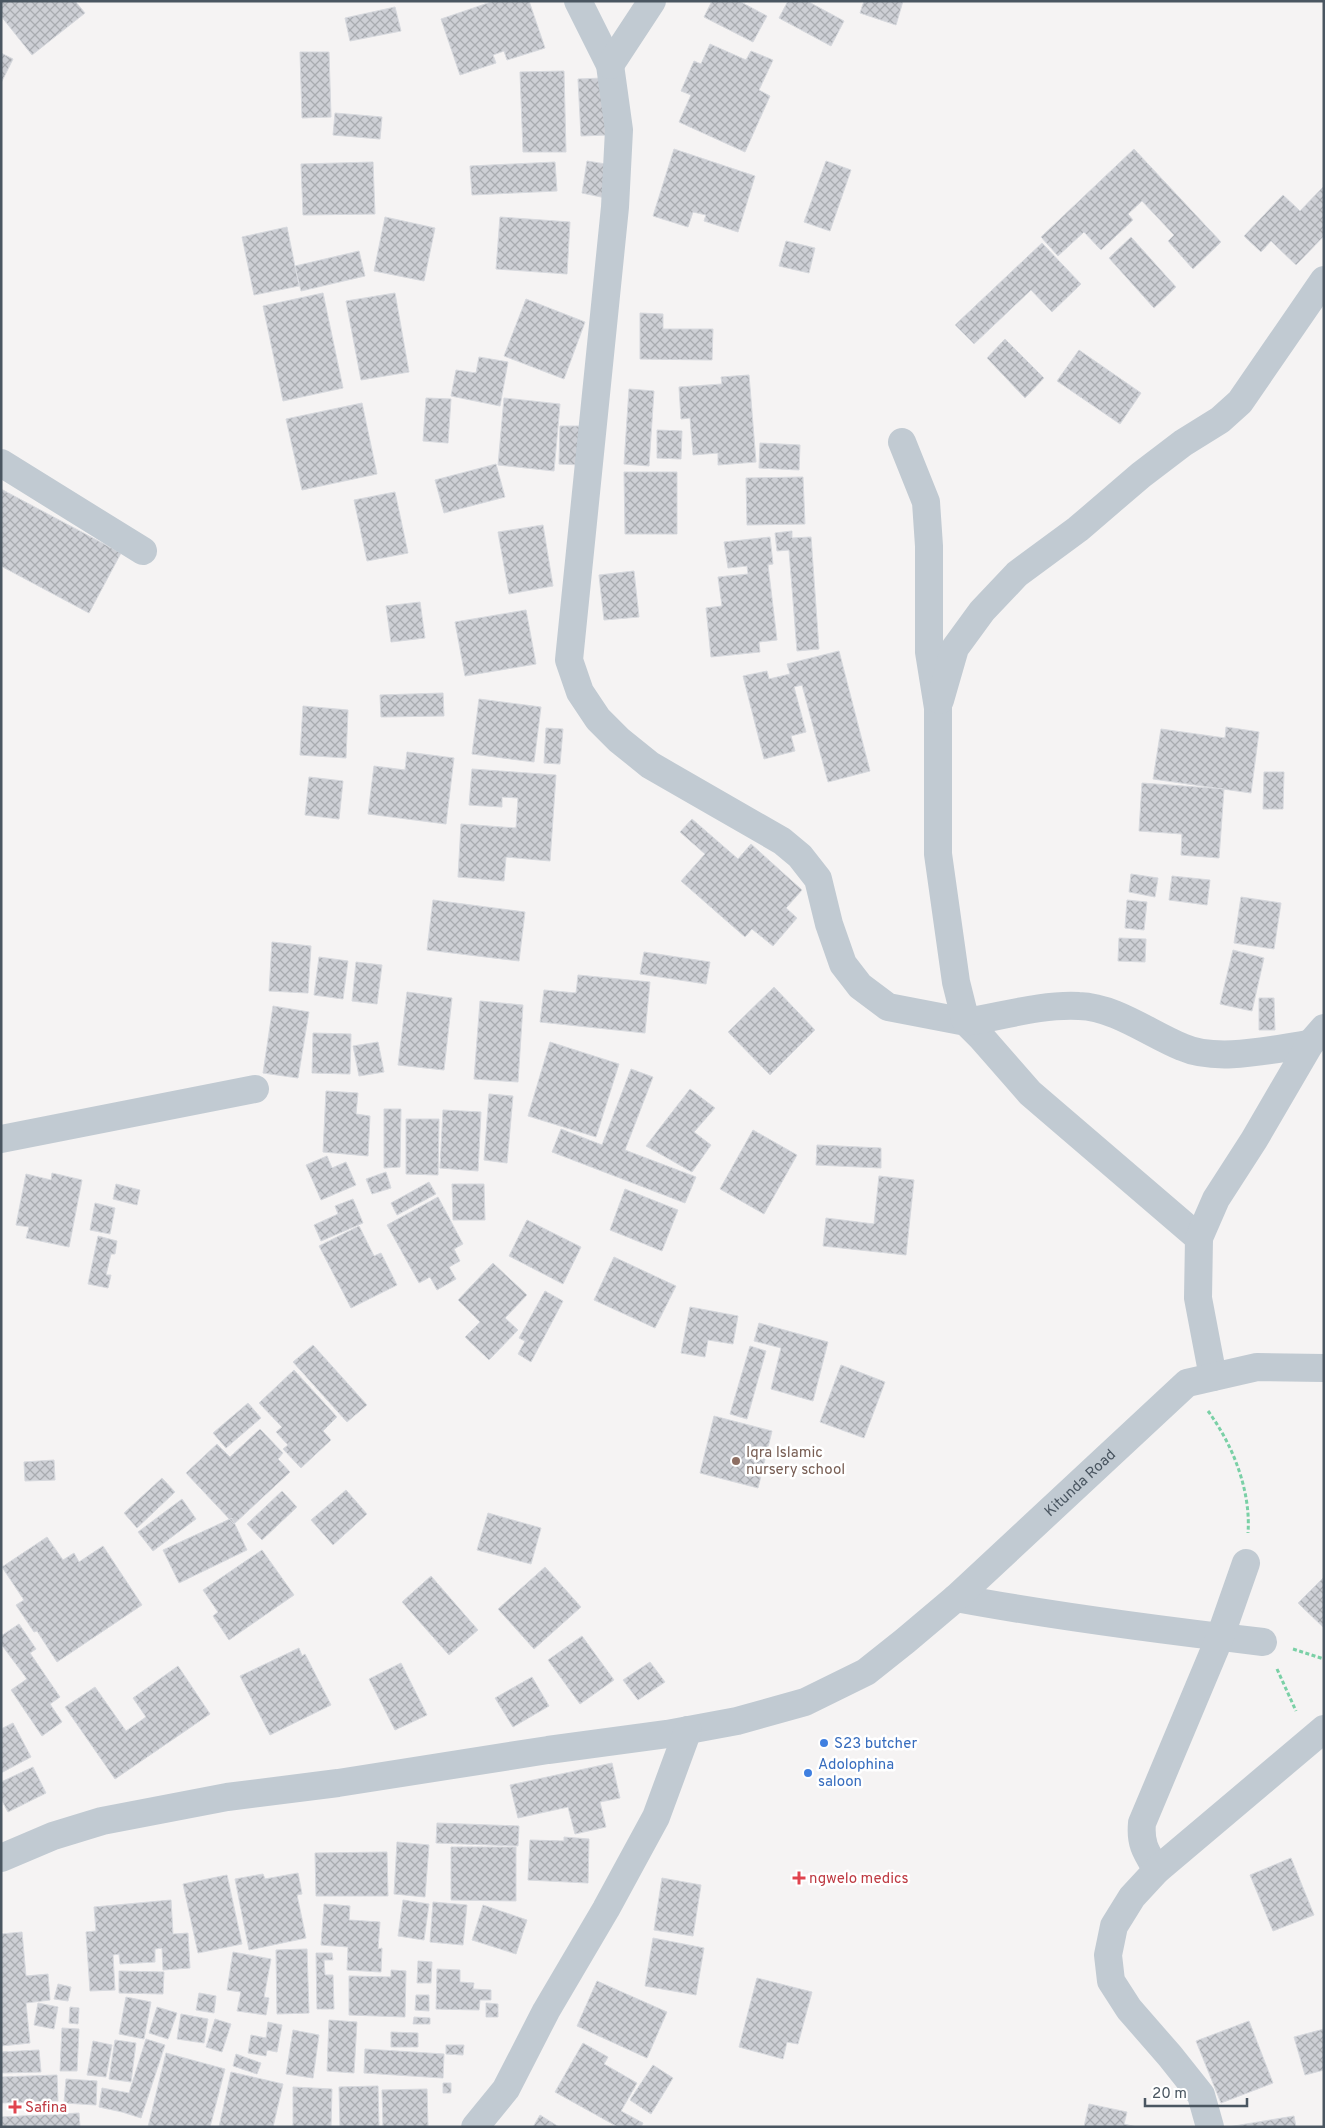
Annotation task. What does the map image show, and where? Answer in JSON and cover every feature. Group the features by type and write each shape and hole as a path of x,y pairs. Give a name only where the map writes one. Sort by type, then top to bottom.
{"street":[{"path":"578,1 610,65 619,130 615,208 569,660 580,692 598,719 650,766 782,841 800,856 818,879 829,924 843,964 860,986 888,1007 966,1022 1052,1007 1081,1006 1114,1014 1147,1028 1183,1048 1207,1053 1249,1053 1317,1036"},
{"path":"610,65 652,1"},
{"path":"938,708 955,648 982,611 1018,574 1078,529 1183,443 1220,420 1240,402 1324,280"},
{"path":"902,442 926,502 929,546 929,652 938,708 938,854 956,982 966,1022 1030,1093 1199,1238"},
{"path":"1,463 144,552"},
{"path":"1213,1377 1198,1298 1199,1238 1216,1199 1317,1036"},
{"path":"1,1139 255,1089"},
{"name":"Kitunda Road","path":"1,1858 53,1836 102,1821 227,1797 338,1783 688,1730 737,1721 805,1702 866,1672 956,1598 1187,1383 1257,1367 1324,1368"},
{"path":"1157,1870 1145,1850 1141,1838 1142,1823 1220,1637 1246,1563"},
{"path":"956,1598 1046,1614 1186,1634 1263,1642"},
{"path":"1210,2127 1201,2095 1129,2009 1111,1981 1108,1955 1114,1926 1132,1897 1157,1870 1324,1729"},
{"path":"475,2127 506,2089 546,2011 606,1909 656,1817 688,1730"}],"building":[{"path":"1,1 75,1 85,13 32,55 1,16"},
{"path":"494,1 529,1 545,48 507,60 504,51 493,55 496,63 460,75 441,19"},
{"path":"712,1 739,1 767,16 753,42 704,17"},
{"path":"788,1 807,1 844,21 831,46 779,18"},
{"path":"864,1 903,1 896,25 860,13"},
{"path":"395,7 401,31 350,41 345,18"},
{"path":"710,44 746,60 751,51 773,60 759,90 770,96 745,152 679,122 691,95 681,91 694,61 701,64"},
{"path":"300,52 329,52 331,117 302,118"},
{"path":"1,53 13,59 1,83"},
{"path":"564,71 566,152 523,152 520,72"},
{"path":"604,78 607,135 581,136 578,79"},
{"path":"335,113 382,117 380,139 333,135"},
{"path":"674,149 755,176 738,232 704,221 706,215 693,212 688,227 653,216"},
{"path":"1134,149 1221,242 1193,269 1168,241 1174,235 1142,201 1128,214 1133,220 1101,250 1084,232 1058,256 1041,237"},
{"path":"587,161 612,165 606,198 582,193"},
{"path":"826,161 851,170 830,231 804,222"},
{"path":"373,162 375,214 303,215 301,164"},
{"path":"555,162 557,191 472,195 470,166"},
{"path":"1324,186 1324,236 1296,265 1271,241 1261,252 1244,236 1283,195 1300,211"},
{"path":"385,217 435,228 424,281 374,271"},
{"path":"500,217 570,222 567,274 496,269"},
{"path":"287,227 299,286 254,295 242,237"},
{"path":"1131,237 1176,287 1154,308 1109,258"},
{"path":"786,241 815,248 809,273 779,266"},
{"path":"1042,243 1081,284 1052,312 1031,290 974,344 955,325"},
{"path":"359,251 365,276 301,291 295,266"},
{"path":"323,293 343,388 283,401 263,306"},
{"path":"395,293 409,372 361,380 346,301"},
{"path":"526,299 585,322 564,379 504,356"},
{"path":"640,313 663,314 663,329 713,329 712,360 640,359"},
{"path":"1005,339 1044,378 1025,398 987,358"},
{"path":"1079,350 1141,393 1120,424 1057,381"},
{"path":"479,357 508,362 500,406 451,396 456,370 476,373"},
{"path":"749,375 756,462 718,465 718,453 693,455 690,418 681,419 679,387 722,384 721,377"},
{"path":"629,389 654,391 649,466 624,464"},
{"path":"426,398 451,399 448,443 423,441"},
{"path":"504,398 560,404 554,471 498,465"},
{"path":"362,403 377,474 302,490 286,419"},
{"path":"560,426 583,426 582,465 559,464"},
{"path":"657,430 682,431 681,459 657,458"},
{"path":"760,443 800,445 799,470 759,468"},
{"path":"496,464 505,497 444,513 435,480"},
{"path":"624,472 677,472 677,534 625,534"},
{"path":"803,477 805,524 747,525 746,478"},
{"path":"1,489 121,553 89,613 1,566"},
{"path":"395,492 408,553 367,561 354,500"},
{"path":"543,525 553,586 509,594 498,532"},
{"path":"792,531 792,538 811,537 819,649 797,651 789,550 777,551 775,533"},
{"path":"770,537 773,564 768,565 777,640 759,642 760,652 711,657 706,608 722,606 718,577 748,574 747,566 728,568 724,542"},
{"path":"634,571 639,617 604,620 599,575"},
{"path":"420,602 425,638 391,642 386,606"},
{"path":"526,610 536,664 465,676 455,622"},
{"path":"839,651 870,771 828,782 802,685 794,687 806,732 791,736 795,751 764,759 743,676 767,671 769,679 790,674 787,664"},
{"path":"443,693 444,716 381,717 380,695"},
{"path":"479,699 541,707 534,762 472,754"},
{"path":"303,706 348,710 346,758 300,755"},
{"path":"1226,727 1259,732 1251,793 1153,779 1161,729 1225,738"},
{"path":"546,728 563,729 560,764 544,763"},
{"path":"407,752 454,758 446,824 368,814 374,766 405,770"},
{"path":"472,769 556,775 550,861 506,857 504,881 458,877 461,824 516,828 518,798 502,797 502,807 469,805"},
{"path":"1264,772 1284,772 1283,809 1263,809"},
{"path":"309,777 343,781 339,819 305,815"},
{"path":"1142,783 1224,789 1219,858 1181,855 1182,834 1139,831"},
{"path":"692,819 738,859 751,844 802,890 786,908 797,918 773,946 752,929 745,937 681,881 705,854 680,832"},
{"path":"1131,874 1158,878 1155,897 1129,892"},
{"path":"1172,876 1210,880 1207,905 1169,900"},
{"path":"1241,897 1281,903 1274,949 1234,943"},
{"path":"433,900 525,912 519,961 427,950"},
{"path":"1127,900 1147,902 1144,930 1125,928"},
{"path":"1119,938 1146,939 1145,962 1118,961"},
{"path":"272,942 311,946 308,993 269,991"},
{"path":"1233,950 1264,958 1252,1011 1220,1004"},
{"path":"644,952 710,962 706,984 640,974"},
{"path":"319,957 348,961 343,999 314,995"},
{"path":"356,962 382,965 377,1004 352,1001"},
{"path":"578,975 650,982 645,1033 540,1022 544,990 576,993"},
{"path":"774,987 815,1030 770,1075 728,1032"},
{"path":"407,992 452,998 444,1070 398,1065"},
{"path":"1259,998 1274,998 1275,1030 1259,1030"},
{"path":"480,1001 523,1005 518,1082 474,1079"},
{"path":"273,1006 309,1012 298,1078 263,1073"},
{"path":"313,1033 351,1034 350,1074 312,1073"},
{"path":"378,1042 384,1072 359,1076 353,1046"},
{"path":"550,1042 619,1064 596,1137 528,1116"},
{"path":"631,1069 653,1077 625,1150 696,1177 685,1203 552,1152 561,1129 602,1145"},
{"path":"690,1089 715,1108 694,1132 711,1145 692,1172 646,1146"},
{"path":"326,1091 358,1093 356,1114 370,1116 368,1156 323,1152"},
{"path":"489,1094 513,1096 507,1163 484,1160"},
{"path":"384,1109 401,1109 400,1167 384,1168"},
{"path":"443,1110 481,1112 478,1171 440,1168"},
{"path":"406,1119 439,1119 438,1175 406,1174"},
{"path":"753,1130 797,1155 764,1214 720,1189"},
{"path":"817,1145 881,1148 881,1168 816,1165"},
{"path":"327,1156 332,1168 346,1162 356,1185 321,1200 306,1165"},
{"path":"386,1172 391,1188 372,1194 366,1179"},
{"path":"52,1173 82,1180 69,1247 26,1238 29,1227 16,1225 26,1174 51,1180"},
{"path":"879,1176 914,1180 906,1255 823,1246 826,1218 874,1224"},
{"path":"429,1182 436,1194 397,1215 391,1203"},
{"path":"116,1184 140,1190 137,1205 113,1199"},
{"path":"452,1184 484,1184 485,1220 453,1220"},
{"path":"625,1189 678,1210 662,1251 610,1230"},
{"path":"438,1197 463,1244 454,1249 460,1261 449,1267 456,1279 437,1290 430,1277 419,1283 387,1225"},
{"path":"353,1199 363,1223 321,1241 314,1225 338,1214 335,1206"},
{"path":"95,1203 115,1208 110,1234 90,1230"},
{"path":"527,1220 581,1247 563,1284 509,1256"},
{"path":"359,1226 374,1256 381,1253 397,1285 351,1308 319,1246"},
{"path":"98,1236 117,1241 115,1254 111,1254 106,1275 111,1275 108,1288 88,1284"},
{"path":"614,1257 676,1286 655,1328 594,1300"},
{"path":"493,1263 527,1295 505,1318 518,1330 489,1360 465,1337 480,1322 458,1300"},
{"path":"545,1291 563,1301 531,1362 518,1354 525,1341 519,1338"},
{"path":"690,1307 738,1316 733,1344 708,1340 705,1357 681,1353"},
{"path":"759,1323 828,1342 813,1401 771,1389 781,1348 754,1341"},
{"path":"313,1345 367,1405 347,1422 293,1362"},
{"path":"750,1346 766,1351 747,1419 730,1414"},
{"path":"841,1365 885,1382 864,1438 820,1422"},
{"path":"294,1370 337,1417 323,1431 331,1440 301,1468 283,1449 288,1445 276,1432 282,1427 259,1403"},
{"path":"248,1403 261,1418 226,1448 213,1433"},
{"path":"714,1416 772,1431 758,1488 700,1473"},
{"path":"260,1429 283,1453 278,1459 290,1472 234,1524 186,1473 217,1444 230,1457"},
{"path":"54,1460 55,1480 25,1481 24,1462"},
{"path":"162,1478 175,1492 137,1528 124,1513"},
{"path":"346,1490 367,1514 333,1545 311,1520"},
{"path":"282,1491 297,1507 262,1540 247,1524"},
{"path":"182,1499 196,1519 153,1551 138,1532"},
{"path":"488,1513 541,1528 531,1564 477,1550"},
{"path":"232,1518 247,1550 179,1583 163,1550"},
{"path":"47,1537 63,1560 74,1553 79,1562 103,1546 142,1605 57,1662 37,1631 34,1632 16,1605 24,1600 2,1567"},
{"path":"262,1550 294,1595 229,1640 213,1616 218,1612 203,1590"},
{"path":"545,1567 581,1607 534,1649 498,1609"},
{"path":"431,1576 478,1630 449,1655 402,1602"},
{"path":"1324,1577 1324,1628 1298,1603"},
{"path":"19,1624 36,1649 30,1653 60,1697 50,1704 62,1722 42,1736 11,1690 27,1679 1,1644 1,1636"},
{"path":"582,1636 614,1680 580,1704 548,1660"},
{"path":"299,1648 302,1656 305,1654 331,1705 270,1735 240,1676"},
{"path":"650,1662 665,1682 638,1700 623,1680"},
{"path":"401,1663 427,1715 395,1730 369,1679"},
{"path":"178,1666 210,1714 115,1779 65,1707 95,1687 126,1731 146,1717 133,1698"},
{"path":"532,1677 549,1706 513,1727 495,1698"},
{"path":"13,1723 31,1757 1,1773 1,1729"},
{"path":"612,1763 620,1798 600,1802 606,1827 575,1834 568,1807 518,1818 510,1785"},
{"path":"33,1767 46,1793 8,1812 1,1799 1,1782"},
{"path":"437,1823 519,1826 518,1846 436,1843"},
{"path":"564,1837 589,1839 588,1883 528,1880 530,1840 564,1841"},
{"path":"397,1842 429,1845 425,1897 394,1894"},
{"path":"451,1847 516,1847 516,1901 451,1900"},
{"path":"387,1852 388,1896 316,1896 315,1853"},
{"path":"1291,1858 1314,1915 1273,1931 1250,1875"},
{"path":"298,1873 302,1894 297,1895 306,1938 249,1950 235,1879 263,1874 265,1879"},
{"path":"227,1875 242,1944 198,1953 183,1884"},
{"path":"662,1878 701,1885 693,1936 654,1930"},
{"path":"171,1900 173,1934 188,1933 190,1968 163,1970 162,1948 155,1949 155,1962 120,1964 119,1954 113,1955 115,1990 90,1991 86,1932 96,1931 94,1907"},
{"path":"403,1900 429,1904 424,1940 398,1936"},
{"path":"433,1902 467,1905 463,1945 430,1942"},
{"path":"324,1904 350,1906 349,1920 380,1922 378,1949 382,1948 381,1972 347,1970 348,1947 321,1945"},
{"path":"483,1905 527,1920 516,1954 472,1940"},
{"path":"22,1932 26,1976 48,1974 50,2000 26,2003 30,2043 1,2046 1,1934"},
{"path":"653,1938 704,1948 696,1995 645,1986"},
{"path":"307,1949 309,2013 277,2014 276,1950"},
{"path":"233,1952 271,1959 264,1997 269,1998 266,2015 237,2011 241,1992 227,1990"},
{"path":"316,1953 332,1953 333,1960 324,1960 325,1975 333,1975 334,2009 317,2009"},
{"path":"418,1961 432,1962 431,1983 417,1983"},
{"path":"437,1969 460,1970 460,1982 474,1983 473,1989 491,1990 491,2000 480,2000 479,2010 436,2009"},
{"path":"391,1970 406,1971 405,2017 349,2015 349,1976 391,1977"},
{"path":"119,1971 164,1972 163,1994 119,1993"},
{"path":"757,1978 812,1992 798,2044 787,2042 783,2059 739,2047"},
{"path":"597,1981 667,2012 647,2058 577,2026"},
{"path":"58,1984 71,1987 68,2001 54,1999"},
{"path":"199,1993 216,1996 214,2013 196,2010"},
{"path":"416,1995 429,1995 429,2011 415,2010"},
{"path":"126,1997 151,2002 144,2039 119,2034"},
{"path":"38,2003 58,2007 54,2029 34,2025"},
{"path":"486,2003 498,2004 498,2017 486,2017"},
{"path":"70,2007 79,2008 78,2024 69,2023"},
{"path":"157,2007 177,2013 168,2039 149,2033"},
{"path":"181,2014 208,2019 204,2043 177,2039"},
{"path":"414,2017 430,2018 430,2024 413,2024"},
{"path":"215,2019 231,2024 222,2052 206,2047"},
{"path":"329,2020 357,2022 354,2073 327,2071"},
{"path":"1249,2021 1273,2083 1221,2103 1196,2041"},
{"path":"268,2022 282,2025 277,2052 267,2050 266,2056 248,2053 251,2035 266,2038"},
{"path":"62,2028 79,2029 77,2071 60,2071"},
{"path":"1324,2029 1324,2070 1305,2075 1294,2037"},
{"path":"293,2030 319,2035 313,2078 286,2074"},
{"path":"391,2032 418,2033 418,2047 391,2047"},
{"path":"146,2039 165,2045 141,2118 99,2107 102,2088 129,2093"},
{"path":"115,2040 136,2043 131,2082 109,2079"},
{"path":"93,2041 112,2045 106,2077 87,2075"},
{"path":"583,2043 608,2057 604,2064 637,2083 621,2111 643,2123 641,2127 618,2127 555,2092"},
{"path":"446,2045 464,2045 463,2055 446,2054"},
{"path":"365,2049 444,2054 443,2078 364,2073"},
{"path":"39,2050 41,2072 1,2073 1,2052"},
{"path":"166,2053 225,2069 210,2127 148,2127"},
{"path":"236,2054 261,2063 257,2074 233,2066"},
{"path":"653,2065 673,2078 651,2114 630,2100"},
{"path":"231,2072 283,2084 273,2127 219,2127"},
{"path":"57,2075 58,2101 1,2103 1,2077"},
{"path":"66,2079 97,2081 96,2105 64,2103"},
{"path":"443,2083 451,2083 451,2093 443,2093"},
{"path":"378,2086 379,2127 340,2127 339,2087"},
{"path":"293,2087 332,2089 331,2127 293,2127"},
{"path":"427,2089 428,2127 383,2127 382,2090"},
{"path":"1089,2104 1127,2112 1124,2124 1137,2127 1084,2127"},
{"path":"79,2113 80,2127 1,2127 1,2117"},
{"path":"540,2115 559,2127 533,2127"},
{"path":"1294,2116 1296,2127 1228,2127"}],"place":[{"name":"Iqra Islamic nursery school","path":"736,1461"},
{"name":"S23 butcher","path":"824,1743"},
{"name":"Adolophina saloon","path":"808,1773"},
{"name":"ngwelo medics","path":"799,1878"},
{"name":"Safina","path":"15,2107"}]}
